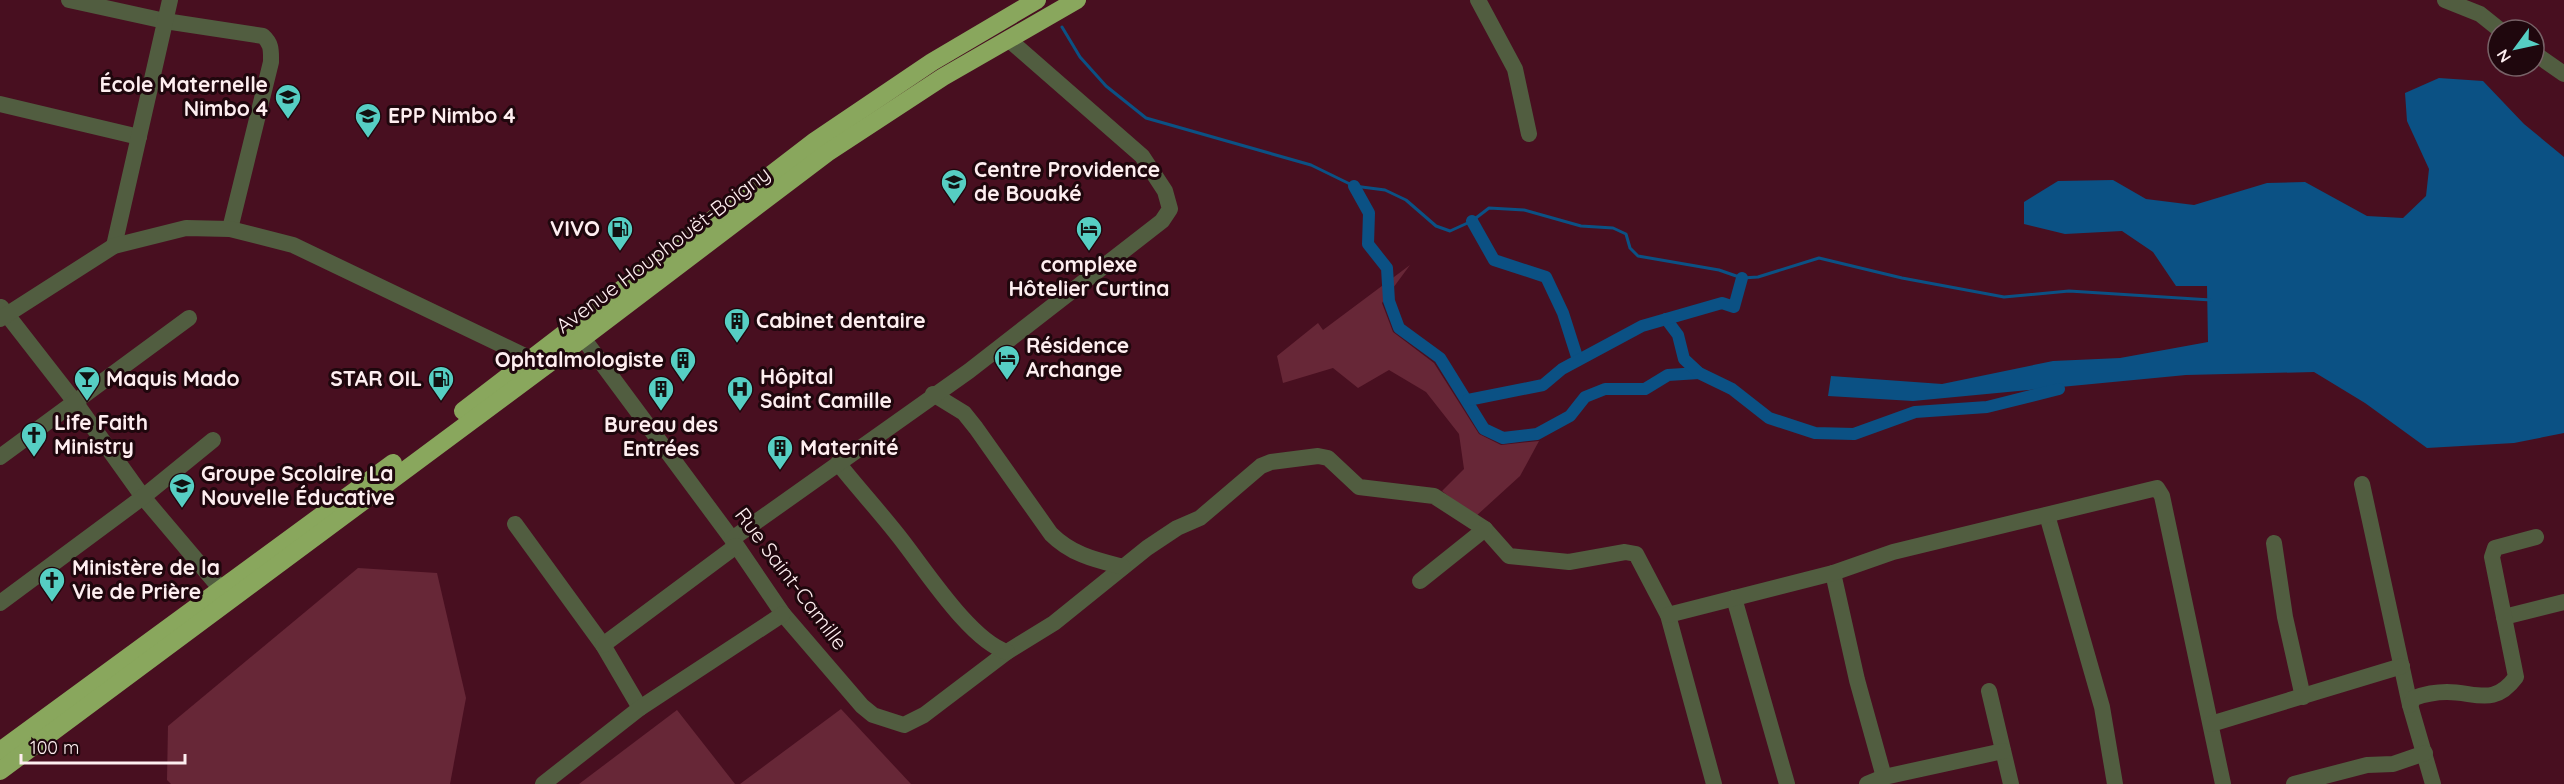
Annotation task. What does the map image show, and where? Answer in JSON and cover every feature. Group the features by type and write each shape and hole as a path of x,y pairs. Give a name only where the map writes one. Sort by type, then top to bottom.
{"highway":[{"name":"Avenue Houphouët-Boigny","path":"0,771 537,363 815,141 933,62 1037,0"},
{"name":"Avenue Houphouët-Boigny","path":"0,752 220,588 430,436 537,363 583,338 827,153 943,77 1077,0"}],"street":[{"path":"69,0 165,21 263,36 272,48 271,62 230,229"},
{"path":"114,246 170,0"},
{"path":"1478,0 1515,69 1529,134"},
{"path":"2445,0 2480,14 2486,19"},
{"path":"603,645 838,463 933,394 969,371 1057,305 1162,221 1170,208 1165,191 1142,156 1008,39"},
{"path":"2546,61 2564,74"},
{"path":"0,104 138,137"},
{"path":"220,588 143,497 75,402 2,313 114,246 186,228 230,229 293,245 537,363"},
{"path":"0,457 189,318"},
{"name":"Rue Saint-Camille","path":"583,338 734,542 783,614 862,706 873,715 904,725 924,715 1007,652"},
{"path":"933,394 954,406 970,420 1051,534 1062,546 1083,556 1123,567"},
{"path":"0,603 143,497 213,440"},
{"path":"838,463 898,535 956,611 995,646 1007,652 1054,622 1123,567 1177,528 1200,518 1261,466 1271,462 1318,456 1334,462 1359,487 1434,496 1485,529 1509,556 1569,562 1625,552 1636,554 1668,615 1714,784"},
{"path":"2362,484 2410,705 2433,784"},
{"path":"1668,615 1833,573 1893,552 2157,488 2160,491 2223,784"},
{"path":"2047,515 2102,707 2115,784"},
{"path":"515,524 603,645 640,708"},
{"path":"1420,581 1485,529"},
{"path":"2410,705 2414,698 2428,693 2449,691 2469,696 2489,696 2507,688 2516,677 2492,557 2495,549 2536,537"},
{"path":"2274,543 2285,616 2303,697"},
{"path":"1833,573 1857,680 1884,777"},
{"path":"1734,598 1787,784"},
{"path":"2504,617 2564,602"},
{"path":"543,784 640,708 783,614"},
{"path":"2211,724 2402,666"},
{"path":"1989,691 2011,784"},
{"path":"1867,784 1884,777 2003,751"},
{"path":"2294,784 2367,765 2393,764 2425,753"}],"shaded area":[{"path":"1410,265 1382,303 1393,332 1434,363 1479,434 1501,445 1539,441 1520,476 1475,517 1442,491 1464,469 1459,434 1426,392 1389,370 1358,388 1333,368 1283,383 1277,356 1318,323 1323,330"},
{"path":"358,568 437,573 466,698 450,784 171,784 167,780 168,726"},
{"path":"841,709 911,784 740,784"},
{"path":"677,710 735,784 579,784"}],"water":[{"path":"2439,78 2483,81 2524,124 2564,157 2564,433 2514,443 2427,448 2365,403 2314,372 2186,375 1913,401 1828,396 1831,376 1942,384 2053,361 2120,358 2208,342 2207,286 2176,286 2153,252 2122,231 2065,234 2024,224 2024,202 2058,181 2113,180 2146,199 2194,205 2267,183 2305,182 2367,216 2403,218 2426,196 2429,169 2407,121 2405,93"}],"waterway":[{"path":"1062,27 1080,57 1106,86 1146,118 1311,165 1354,186 1385,190 1406,200 1436,226 1450,231 1472,221 1489,208 1524,210 1581,226 1613,228 1626,234 1630,248 1638,256 1719,270 1742,278 1758,277 1819,258 1902,278 2004,297 2069,291 2211,300"},
{"path":"1354,186 1369,213 1368,244 1387,268 1389,301 1399,328 1440,358 1484,429 1503,438 1537,434 1570,416 1585,397 1605,389 1645,389 1668,375 1699,373"},
{"path":"1472,221 1494,260 1546,277 1563,313 1578,360"},
{"path":"1468,400 1543,385 1562,369 1642,326 1722,303 1734,307 1742,278"},
{"path":"1666,319 1678,335 1684,359 1699,373 1732,389 1769,418 1815,433 1854,434 1915,412 1987,407 2059,389"}],"place":[{"name":"École Maternelle Nimbo 4","path":"288,120"},
{"name":"EPP Nimbo 4","path":"368,139"},
{"name":"Centre Providence de Bouaké","path":"954,205"},
{"name":"VIVO","path":"620,252"},
{"name":"complexe Hôtelier Curtina","path":"1089,252"},
{"name":"Cabinet dentaire","path":"737,344"},
{"name":"Résidence Archange","path":"1007,381"},
{"name":"Ophtalmologiste","path":"683,383"},
{"name":"Maquis Mado","path":"87,402"},
{"name":"STAR OIL","path":"441,402"},
{"name":"Bureau des Entrées","path":"661,412"},
{"name":"Hôpital Saint Camille","path":"740,412"},
{"name":"Life Faith Ministry","path":"34,458"},
{"name":"Maternité","path":"780,471"},
{"name":"Groupe Scolaire La Nouvelle Éducative","path":"182,509"},
{"name":"Ministère de la Vie de Prière","path":"52,603"}]}
